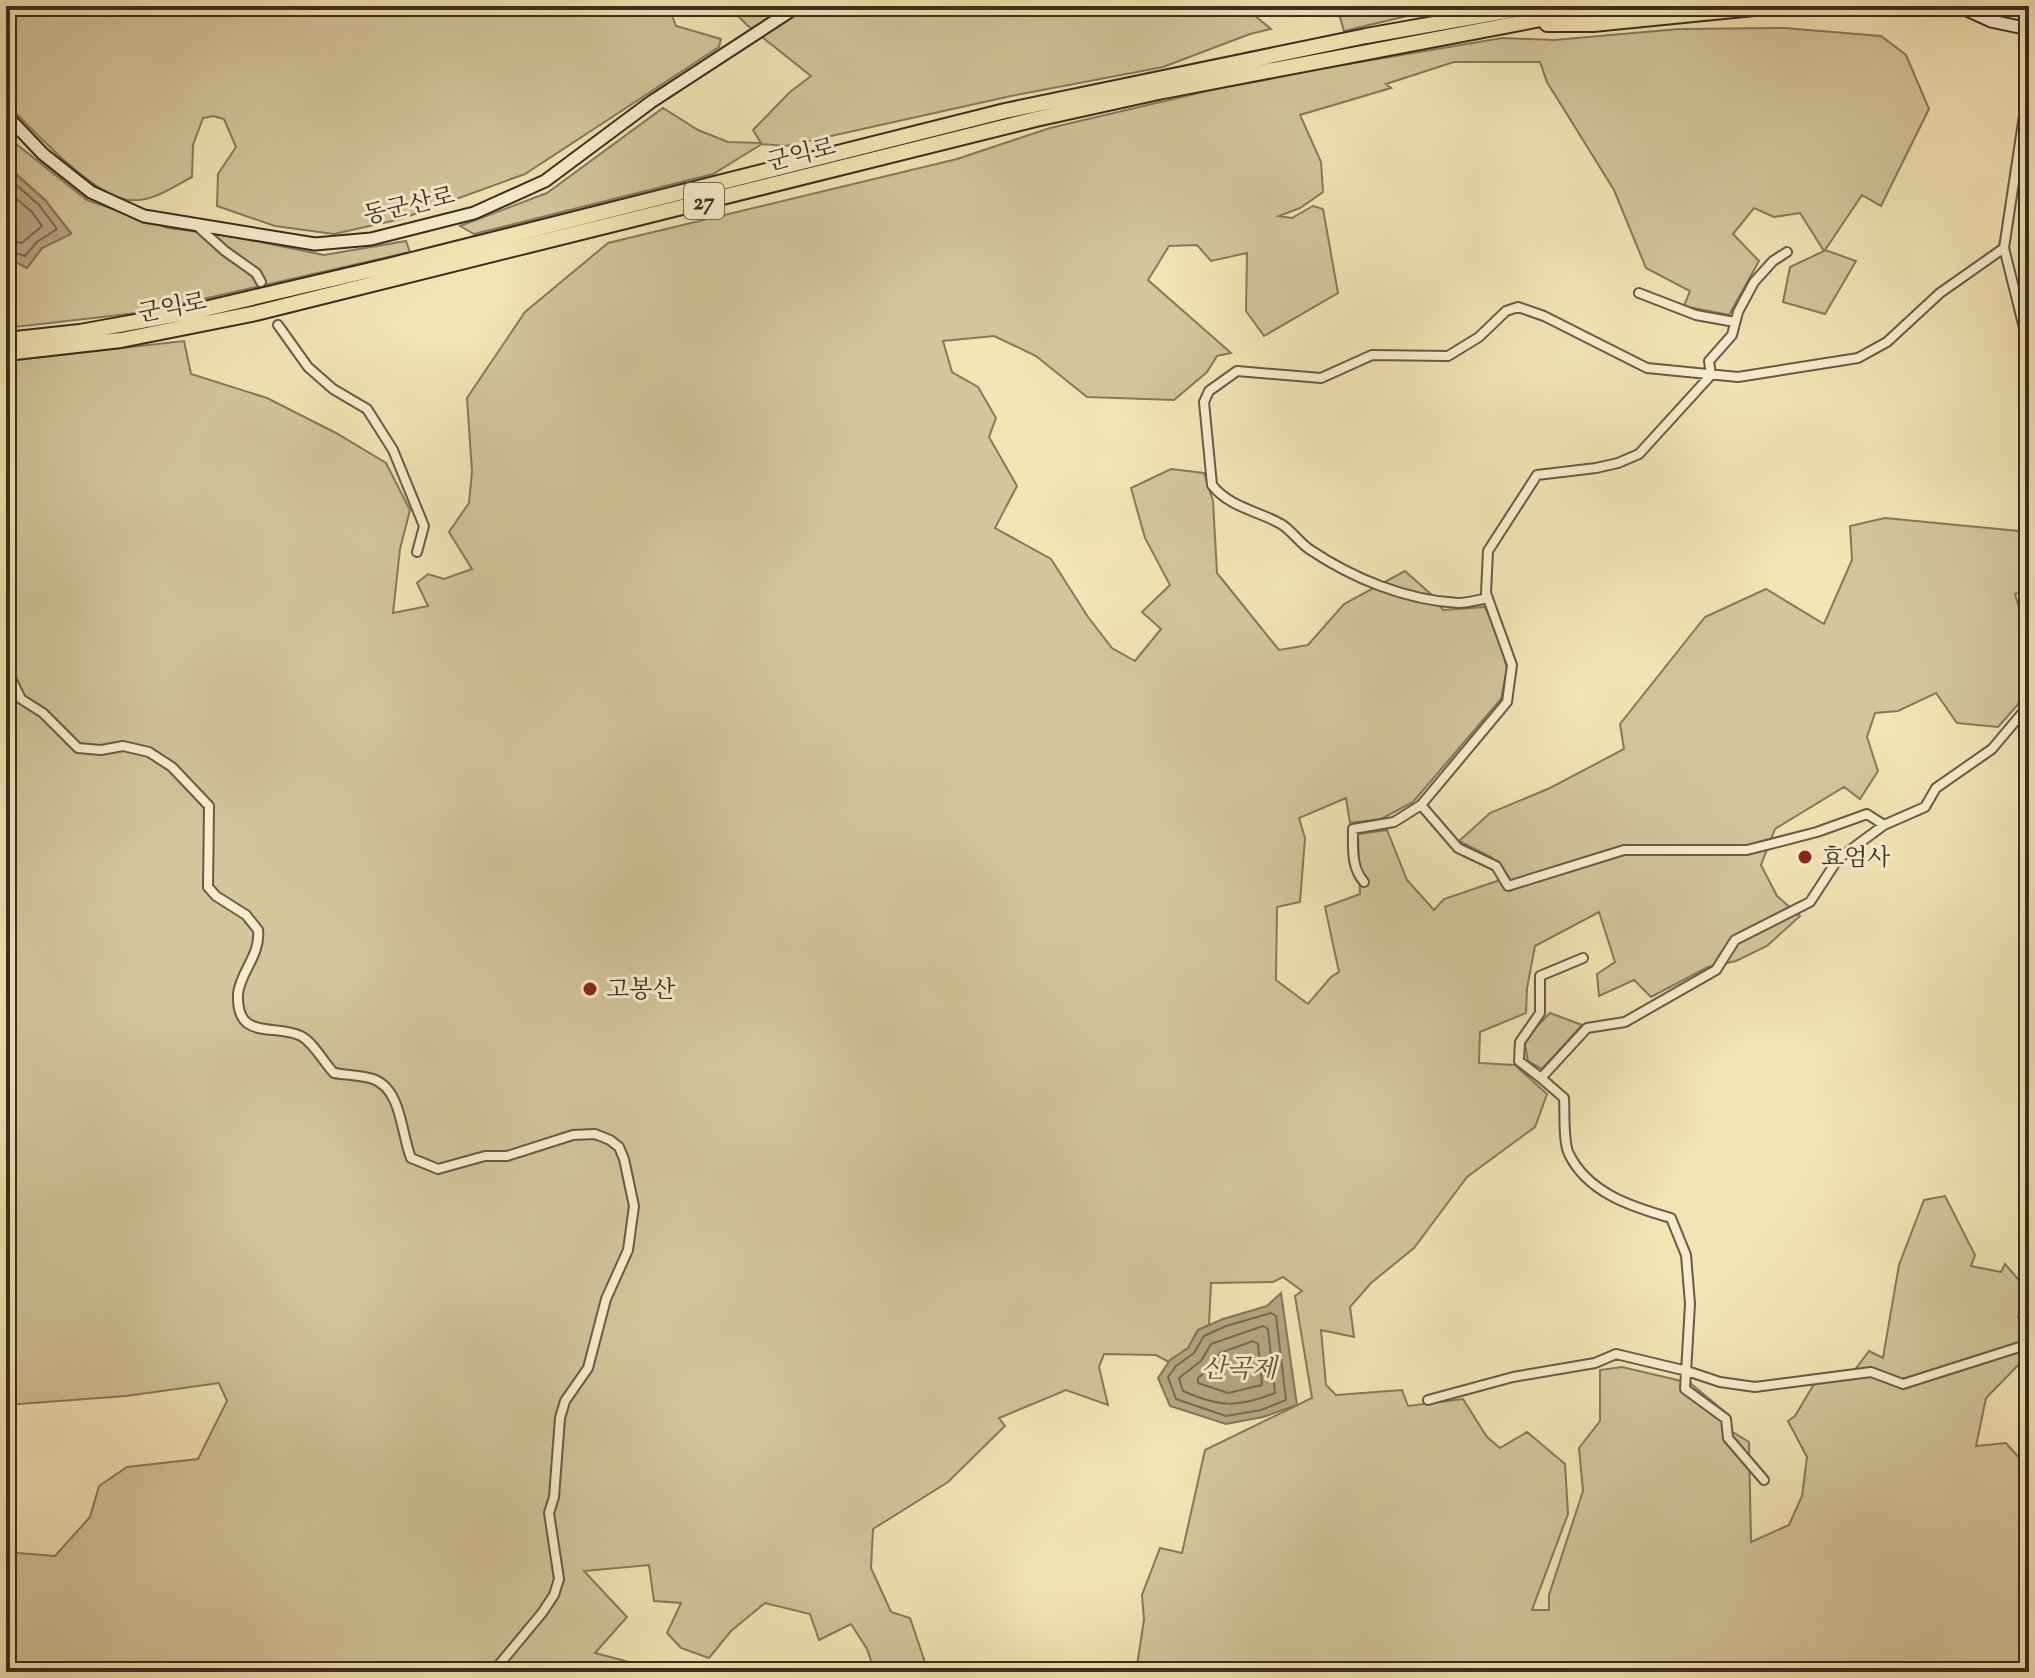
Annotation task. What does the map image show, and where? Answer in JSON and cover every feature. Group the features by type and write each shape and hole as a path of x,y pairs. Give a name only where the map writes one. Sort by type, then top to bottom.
{"highway":[{"path":"1452,21 1496,6"},
{"name":"군익로","path":"6,340 80,332 196,311 1005,111 1366,36 1535,6"},
{"name":"군익로","path":"6,353 121,340 256,313 1036,119 1163,91 1609,6"},
{"path":"1511,24 1593,24 1774,6"}],"street":[{"name":"동군산로","path":"6,115 43,154 91,192 144,216 315,244 371,239 474,213 545,181 651,102 798,6"},
{"path":"1958,6 1991,21 2029,29"},
{"path":"2029,41 2028,89 2004,248 2029,348"},
{"path":"195,224 256,273 261,282"},
{"path":"1488,598 1460,603 1405,595 1365,579 1308,548 1282,525 1240,507 1216,490 1212,485 1204,402 1209,391 1237,371 1321,378 1372,355 1448,356 1479,337 1506,311 1518,307 1544,316 1647,368 1738,377 1858,358 1887,342 1940,293 2004,248"},
{"path":"1711,375 1709,361 1732,335 1754,282 1773,261 1787,252"},
{"path":"2016,290 2029,288"},
{"path":"1639,293 1696,315 1735,322"},
{"path":"278,325 308,367 333,389 367,409 393,450 424,526 417,552"},
{"path":"1364,882 1354,863 1353,829 1394,822 1421,805 1507,702 1512,665 1488,598 1488,551 1537,475 1596,468 1639,454 1711,375"},
{"path":"6,668 25,703 43,713 78,748 101,750 123,746 149,752 172,767 209,806 208,887 216,896 246,915 258,930 257,951 238,991 240,1012 246,1021 259,1030 294,1033 305,1038 334,1073 375,1079 397,1106 411,1158 438,1169 485,1156 507,1156 573,1135 595,1134 619,1147 634,1206 631,1238 606,1299 588,1368 565,1401 560,1418 554,1497 549,1513 559,1579 554,1595 542,1613 493,1672"},
{"path":"1541,1078 1587,1028 1625,1022 1638,1015 1716,970 1735,940 1810,902 1838,859 1884,825 1925,807 1936,788 1992,749 2029,705"},
{"path":"1421,805 1458,848 1496,866 1508,886 1624,850 1747,850 1817,832 1867,814 1884,825"},
{"path":"1583,958 1540,976 1540,1013 1520,1042 1519,1061 1564,1098 1567,1152 1590,1181 1626,1205 1671,1218 1686,1255 1690,1304 1685,1389 1726,1419 1728,1438 1764,1480"},
{"path":"1428,1400 1513,1377 1595,1363 1616,1354 1720,1382 1755,1387 1871,1372 1903,1384 2029,1344"}],"shaded area":[{"path":"6,6 668,6 676,26 721,39 719,47 525,174 401,219 334,234 275,226 217,206 218,174 236,147 224,119 213,116 203,118 193,145 192,177 162,193 137,200 113,195 97,186 63,159 6,103"},
{"path":"728,6 1243,6 1271,29 1163,67 1011,96 786,146 762,144 713,174 474,234 460,226 547,193 663,108 698,130 728,142 761,143 753,130 790,92 811,76"},
{"path":"1326,6 1449,6 1344,31 1339,14"},
{"path":"1784,28 1881,36 1906,55 1929,109 1881,206 1862,195 1825,250 1856,261 1825,314 1783,302 1790,267 1824,251 1800,213 1774,217 1754,208 1733,234 1759,261 1729,315 1684,306 1690,291 1646,268 1614,190 1547,82 1540,62 1454,62 1386,84 1391,88 1300,115 1321,162 1323,192 1300,208 1279,216 1292,218 1313,206 1323,209 1338,293 1264,336 1246,311 1247,253 1211,261 1197,245 1169,246 1148,280 1231,353 1217,356 1207,372 1174,400 1087,397 1036,356 994,336 943,341 952,372 978,387 996,418 989,437 1017,486 995,528 1051,559 1112,648 1135,661 1161,629 1142,612 1170,585 1145,538 1131,488 1171,469 1204,473 1213,501 1217,573 1279,650 1308,645 1344,604 1405,571 1433,596 1443,610 1485,607 1497,633 1507,668 1501,699 1413,802 1381,819 1350,823 1346,798 1299,818 1305,838 1300,902 1277,907 1276,980 1308,1004 1339,972 1325,907 1360,894 1358,834 1387,830 1407,880 1434,910 1444,899 1509,877 1491,857 1459,841 1490,813 1550,788 1624,749 1620,724 1705,617 1766,589 1824,624 1852,560 1850,526 1885,518 2029,532 2029,590 2015,594 2029,641 2029,692 1998,727 1957,723 1936,693 1898,711 1875,713 1867,737 1878,771 1860,799 1844,787 1775,829 1761,865 1777,896 1800,916 1767,946 1736,961 1708,967 1651,997 1634,980 1599,996 1597,974 1615,962 1599,912 1535,946 1526,1013 1480,1032 1479,1063 1515,1065 1547,1094 1535,1127 1467,1177 1414,1248 1371,1283 1350,1307 1354,1337 1321,1330 1326,1385 1336,1395 1402,1390 1408,1406 1463,1399 1487,1437 1500,1448 1527,1432 1565,1464 1568,1514 1532,1610 1549,1610 1549,1595 1583,1491 1579,1448 1600,1421 1600,1370 1622,1367 1690,1383 1730,1416 1731,1431 1749,1442 1751,1542 1789,1525 1802,1496 1807,1457 1788,1421 1795,1416 1820,1374 1854,1371 1869,1351 1883,1358 1899,1265 1924,1200 1945,1196 1975,1255 1971,1266 2001,1272 2005,1264 2025,1287 2025,1303 2018,1317 2029,1321 2029,1354 1986,1398 1976,1446 2006,1443 2029,1469 2029,1672 1136,1672 1144,1620 1142,1595 1160,1548 1182,1553 1205,1450 1312,1398 1295,1296 1302,1291 1283,1277 1273,1282 1211,1283 1209,1325 1198,1330 1188,1348 1169,1362 1156,1355 1104,1354 1099,1367 1108,1405 1066,1390 999,1418 1005,1426 948,1482 873,1529 871,1568 891,1612 910,1618 927,1668 936,1672 875,1672 867,1649 851,1624 819,1640 810,1614 765,1603 731,1631 709,1658 681,1648 667,1633 681,1603 654,1601 649,1565 584,1571 627,1617 595,1653 667,1672 6,1672 6,1552 55,1556 90,1517 99,1486 127,1467 198,1459 227,1401 219,1383 126,1396 6,1405 6,361 184,341 191,374 267,398 386,463 410,510 400,549 393,613 428,606 417,583 428,574 444,579 472,569 449,532 469,503 472,471 467,398 525,312 608,243 957,159 1050,128 1254,80 1502,38 1554,40 1679,29"},
{"path":"6,136 87,200 168,228 230,236 324,255 406,241 410,252 146,312 6,328 6,257 27,268 42,248 71,233 45,200 12,170 6,175"},
{"path":"1550,1013 1582,1025 1542,1069 1528,1061 1524,1040"}],"water":[{"path":"11,170 45,200 71,234 42,248 27,268 6,257 6,175"},
{"name":"산곡제","path":"1281,1293 1297,1405 1263,1417 1226,1424 1170,1406 1158,1378 1170,1360 1188,1348 1198,1330 1267,1306"}],"place":[{"name":"효엄사","path":"1805,857"},
{"name":"고봉산","path":"590,989"}]}
